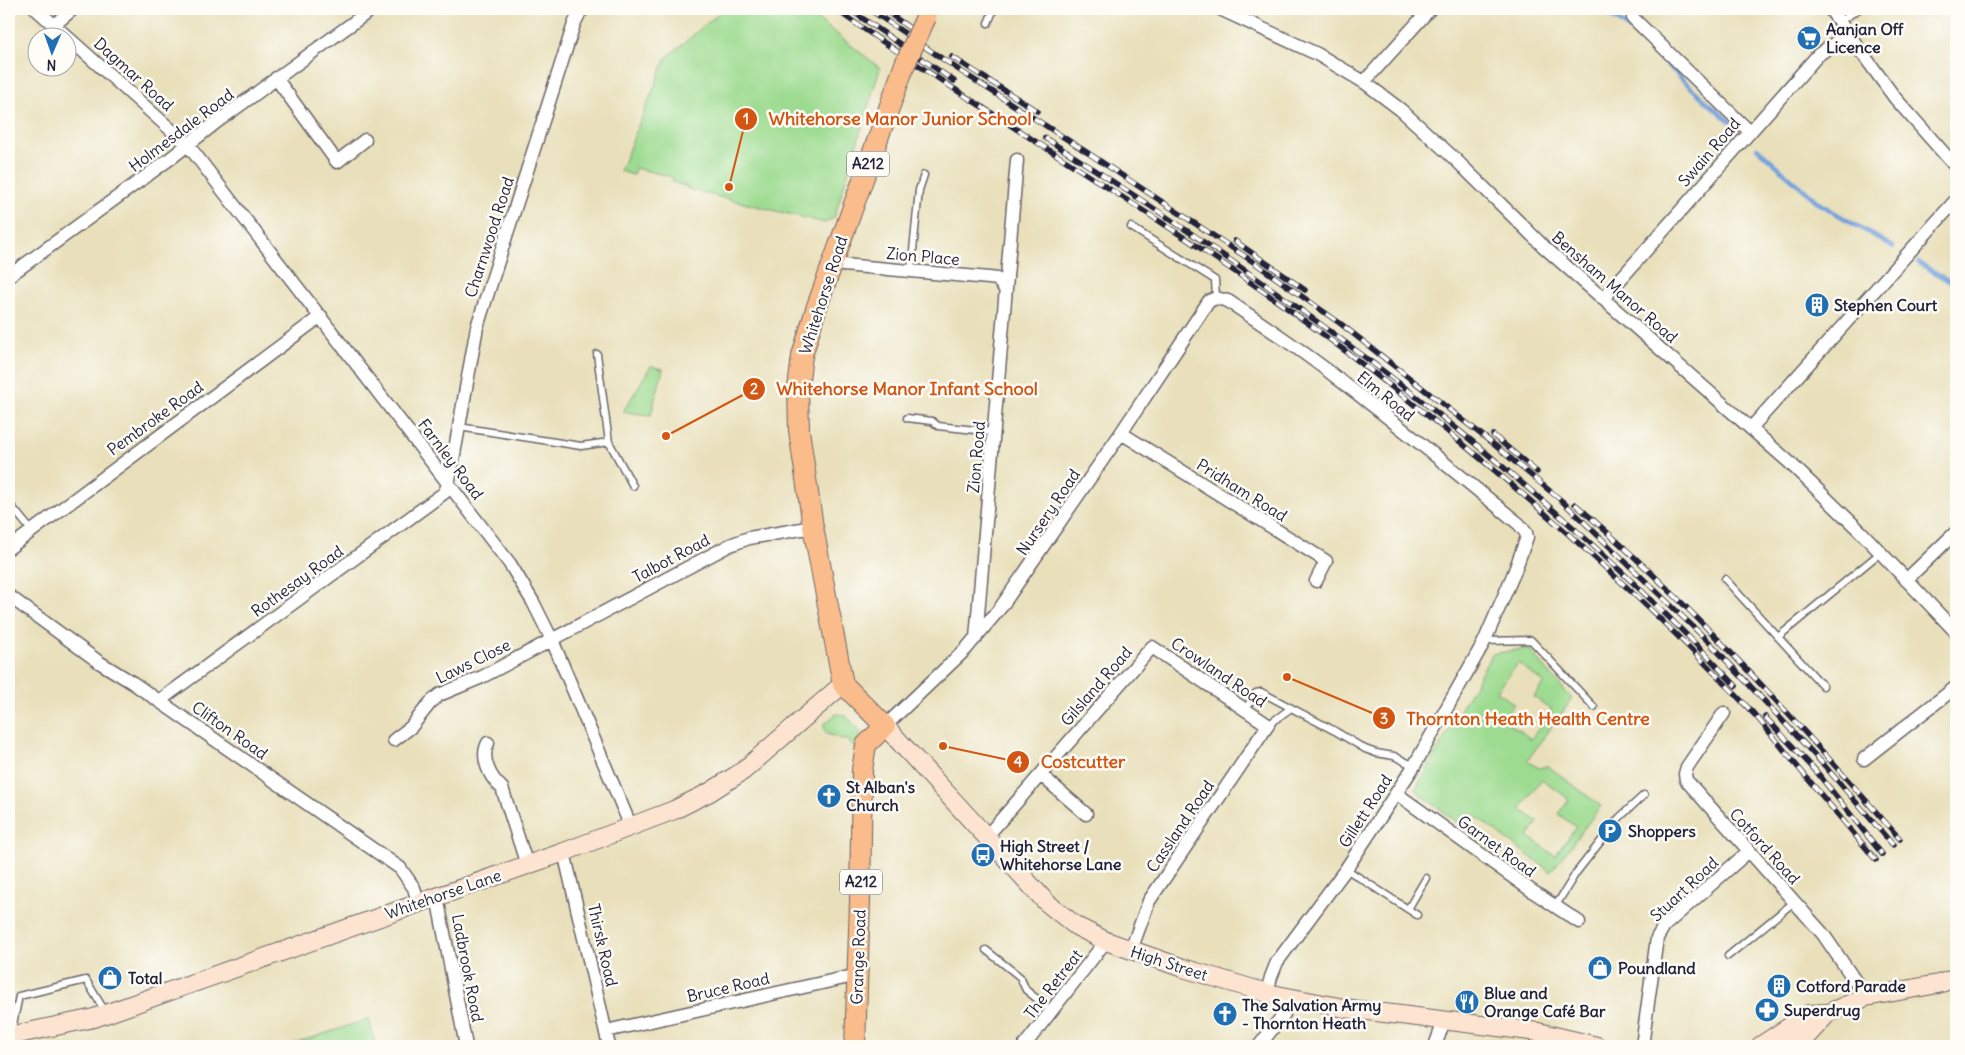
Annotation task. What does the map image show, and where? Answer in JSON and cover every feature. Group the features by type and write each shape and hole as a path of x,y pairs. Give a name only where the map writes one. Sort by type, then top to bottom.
{"main road":[{"name":"Whitehorse Road","path":"843,684 813,527 799,430 798,388 807,337 832,264 905,64 927,13"},
{"name":"High Street","path":"843,684 920,762 1054,909 1076,926 1106,941 1287,998 1337,1007 1538,1032 1597,1046"},
{"name":"Whitehorse Lane","path":"10,1035 94,1018 528,865 690,803 728,782 843,684"},
{"name":"Grange Road","path":"855,1046 863,756 866,745 885,726"},
{"path":"1760,1046 1809,1014 1828,1013 1866,997 1938,984 1956,978"},
{"path":"1790,1046 1807,1036 1828,1013"}],"street":[{"name":"Dagmar Road","path":"36,9 188,145"},
{"path":"54,25 73,9"},
{"name":"Holmesdale Road","path":"9,276 372,9"},
{"name":"Charnwood Road","path":"450,484 450,469 477,327 574,24 580,12 584,9"},
{"name":"Bensham Manor Road","path":"1220,9 1317,54 1364,82 1401,110 1456,160 1543,246 1818,489 1956,632"},
{"path":"1364,82 1430,9"},
{"path":"1830,9 1895,98 1956,166"},
{"path":"1633,18 1749,131"},
{"name":"Swain Road","path":"1603,298 1818,55 1848,34"},
{"path":"276,78 337,162 365,140"},
{"name":"Farnley Road","path":"188,145 450,484 518,577 552,640 630,827"},
{"name":"Zion Road","path":"976,638 1017,160"},
{"path":"1751,428 1956,200"},
{"name":"Zion Place","path":"832,264 997,279 1006,289"},
{"name":"Nursery Road","path":"885,726 976,638 1020,582 1206,305 1209,301 1216,298"},
{"name":"Elm Road","path":"1216,298 1228,301 1337,377 1519,524 1526,534"},
{"name":"Pembroke Road","path":"9,548 321,316"},
{"name":"Pridham Road","path":"1121,434 1326,561 1316,581"},
{"name":"Rothesay Road","path":"160,701 444,493 450,484"},
{"name":"Talbot Road","path":"552,640 730,545 750,538 813,527"},
{"path":"1906,580 1956,532"},
{"name":"Gillett Road","path":"1267,993 1277,962 1346,869 1397,794 1484,642 1526,542 1526,534"},
{"name":"Clifton Road","path":"9,596 99,662 160,701 400,868 414,888 418,903"},
{"name":"Laws Close","path":"394,740 411,727 430,703 439,695 482,677 552,640"},
{"name":"Crowland Road","path":"1152,647 1268,725"},
{"name":"Gilsland Road","path":"986,836 1152,647"},
{"path":"1864,759 1956,687"},
{"name":"Cotford Road","path":"1724,713 1687,767 1686,780 1822,934 1866,997"},
{"name":"Cassland Road","path":"1131,950 1149,901 1268,725"},
{"path":"488,743 484,753 487,766 494,781 502,788 528,865"},
{"path":"1041,774 1086,814"},
{"name":"Garnet Road","path":"1397,794 1555,907 1579,922"},
{"name":"Stuart Road","path":"1642,1046 1657,938 1664,926 1749,851"},
{"name":"Thirsk Road","path":"564,852 609,1046"},
{"name":"Ladbrook Road","path":"436,897 466,1046"},
{"name":"The Retreat","path":"1024,1046 1106,941"},
{"name":"Bruce Road","path":"606,1031 858,975"},
{"path":"1259,1046 1284,1014 1287,998"},
{"path":"1435,1046 1444,1021"}],"lane":[{"path":"988,23 994,9"},
{"path":"1839,22 1859,9"},
{"path":"911,271 919,190 924,175"},
{"path":"1131,227 1215,280 1216,298"},
{"path":"597,354 608,442 634,486"},
{"path":"908,418 932,421 938,426 994,432"},
{"path":"459,427 581,446 608,442"},
{"path":"9,503 31,530"},
{"path":"1778,637 1880,553"},
{"path":"1725,579 1823,686"},
{"path":"1484,642 1531,640 1594,708"},
{"path":"1245,710 1258,691 1335,731 1365,749 1394,756 1414,766"},
{"path":"1268,725 1291,708"},
{"path":"1555,907 1576,873 1619,818 1644,795"},
{"path":"1346,869 1417,915"},
{"path":"1408,909 1426,878"},
{"path":"1728,956 1794,902"},
{"path":"986,950 1020,977 1026,990 1052,1012"},
{"path":"10,1035 19,996 86,980 104,1008 123,1008"}],"green space":[{"path":"724,9 805,9 880,68 834,218 825,223 687,189 688,187 672,182 673,177 635,168 633,175 620,171 666,58"},
{"path":"651,366 663,369 651,415 623,412"},
{"path":"1528,648 1572,699 1527,761 1539,768 1548,766 1601,806 1551,872 1471,813 1458,823 1415,790 1492,654","holes":["1518,663 1544,683 1534,697 1552,710 1531,739 1503,719 1514,704 1497,691","1542,779 1569,799 1558,814 1576,827 1555,856 1528,836 1538,822 1520,809"]},
{"path":"836,714 845,715 861,731 855,748 848,741 827,734 823,725"},
{"path":"369,1019 376,1046 287,1046"}],"waterway":[{"path":"1602,11 1633,32 1692,89 1734,125"},
{"path":"1757,148 1820,204 1893,247"},
{"path":"1919,263 1956,285"}],"railway":[{"path":"835,9 963,95 1158,220 1286,307 1455,437 1559,525 1659,617 1707,665 1760,720 1876,860"},
{"path":"849,9 954,81"},
{"path":"869,9 962,72 1255,263 1341,324 1492,443 1562,501 1710,643 1824,765 1893,845"},
{"path":"883,9 911,29"},
{"path":"952,57 1037,111"},
{"path":"1045,138 1230,260 1408,390 1578,532 1659,607 1736,686"},
{"path":"1235,241 1305,290"},
{"path":"1493,435 1537,472"},
{"path":"1575,504 1619,543 1703,624 1783,708 1900,839"},
{"path":"1765,717 1816,771 1882,854"}],"place":[{"name":"Aanjan Off Licence","path":"1809,38"},
{"name":"Whitehorse Manor Junior School","path":"729,187"},
{"name":"Stephen Court","path":"1817,305"},
{"name":"Whitehorse Manor Infant School","path":"666,436"},
{"name":"Thornton Heath Health Centre","path":"1287,677"},
{"name":"Costcutter","path":"943,746"},
{"name":"St Alban's Church","path":"829,796"},
{"name":"Shoppers","path":"1610,831"},
{"name":"High Street / Whitehorse Lane","path":"983,855"},
{"name":"Poundland","path":"1600,968"},
{"name":"Total","path":"110,978"},
{"name":"Cotford Parade","path":"1779,986"},
{"name":"Blue and Orange Café Bar","path":"1467,1002"},
{"name":"Superdrug","path":"1767,1010"},
{"name":"The Salvation Army - Thornton Heath","path":"1225,1014"}]}
